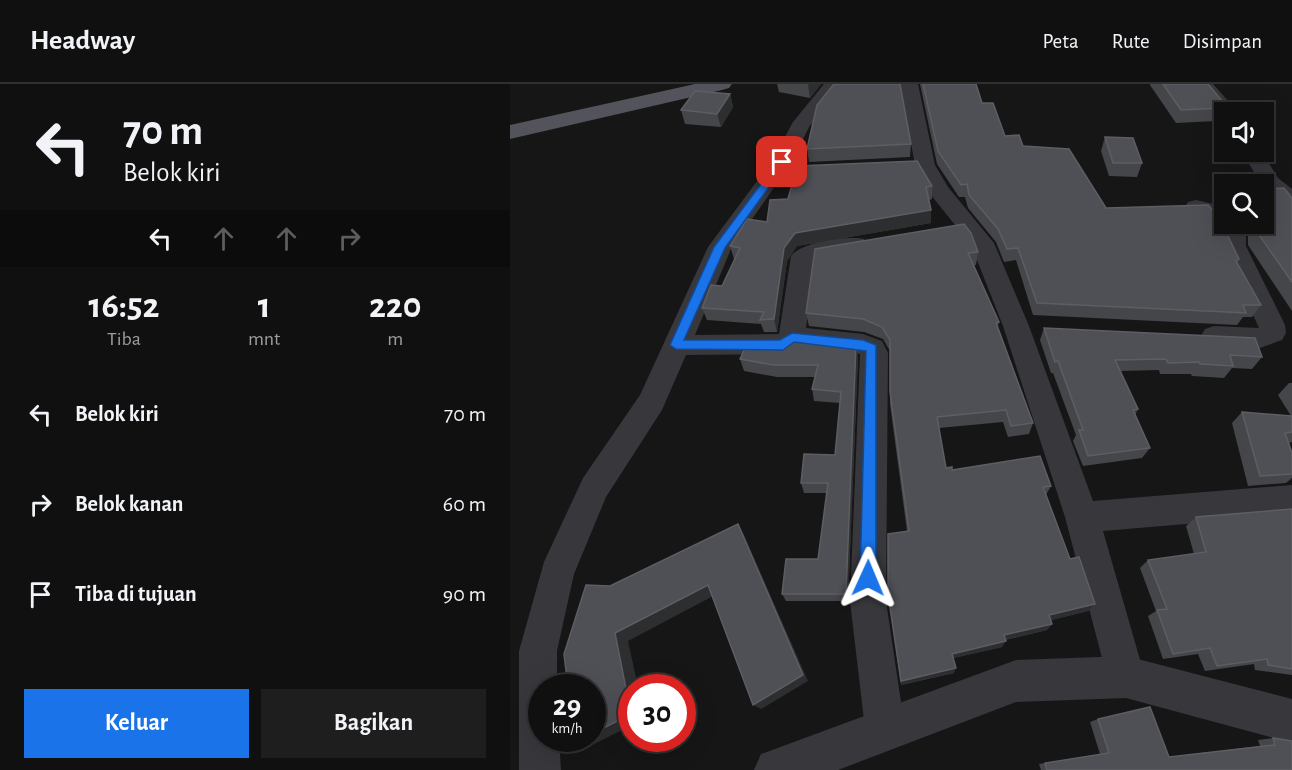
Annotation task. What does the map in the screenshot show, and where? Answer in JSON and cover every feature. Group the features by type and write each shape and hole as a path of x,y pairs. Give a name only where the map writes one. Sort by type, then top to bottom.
{"main road":[{"path":"510,122 680,84"},
{"path":"510,132 722,84"}],"street":[{"path":"540,770 537,712 538,651 556,574 594,488 652,402 720,247 788,172 800,126 834,84"},
{"path":"909,84 914,166 939,190 958,229 982,243 1027,327 1126,677"},
{"path":"1203,84 1219,102"},
{"path":"1258,162 1278,195"},
{"path":"1171,208 1214,201"},
{"path":"1233,234 1234,246 1272,325 1282,340"},
{"path":"676,345 783,345 792,337 804,256 812,252 879,241"},
{"path":"1190,335 1282,340"},
{"path":"792,337 863,344 872,348 874,353 868,601 885,729"},
{"path":"1082,517 1292,500"},
{"path":"777,770 1016,681 1126,677 1292,721"}],"building":[{"path":"834,84 900,84 911,144 807,149 817,105"},
{"path":"923,84 976,84 982,103 993,103 1005,136 1019,135 1023,146 1069,149 1106,208 1208,205 1214,212 1214,234 1227,234 1239,259 1236,261 1261,305 1243,305 1246,313 1037,303 1018,248 1007,249 998,229 969,195 967,184 961,185 938,151"},
{"path":"1163,84 1208,84 1223,102 1214,102 1214,108 1181,110"},
{"path":"695,91 730,94 717,114 681,110"},
{"path":"1105,137 1133,138 1142,163 1113,163"},
{"path":"917,161 932,186 926,187 931,210 795,233 784,248 774,319 760,320 764,312 702,308 711,285 722,286 740,248 730,246 747,219 767,222 770,200 788,199 797,166"},
{"path":"1284,188 1292,198 1292,282 1258,234 1274,234 1274,189"},
{"path":"964,224 971,233 978,252 968,253 999,322 996,323 1033,423 1011,426 1006,410 937,417 946,468 952,467 952,470 1040,456 1051,486 1043,487 1070,559 1079,557 1095,604 1049,615 1052,624 1004,635 1006,641 952,654 956,668 901,681 888,594 888,534 909,531 890,392 890,340 882,327 863,319 806,313 815,249"},
{"path":"1044,328 1255,338 1262,357 1230,355 1233,366 1200,364 1199,362 1168,363 1166,359 1115,360 1138,409 1133,410 1150,448 1088,456 1079,430 1083,430 1058,361 1055,362"},
{"path":"797,338 856,344 846,594 782,594 786,559 818,559 828,483 801,483 804,454 835,455 841,392 812,389 818,365 773,365 740,359 747,344 785,344"},
{"path":"1242,412 1292,416 1292,432 1285,433 1292,453 1292,474 1260,476"},
{"path":"1292,509 1292,669 1268,665 1267,659 1217,666 1210,648 1173,654 1157,610 1167,609 1148,560 1206,552 1196,517"},
{"path":"738,524 803,675 753,705 708,585 615,633 623,674 618,674 618,721 606,727 606,674 566,674 564,654 586,585 610,586"},
{"path":"1150,707 1169,757 1275,745 1273,738 1292,741 1292,770 1047,770 1045,763 1109,753 1098,719"}],"route":[{"path":"782,162 720,247 676,345 783,345 788,344 792,337 863,344 872,348 874,353 868,578"}]}
